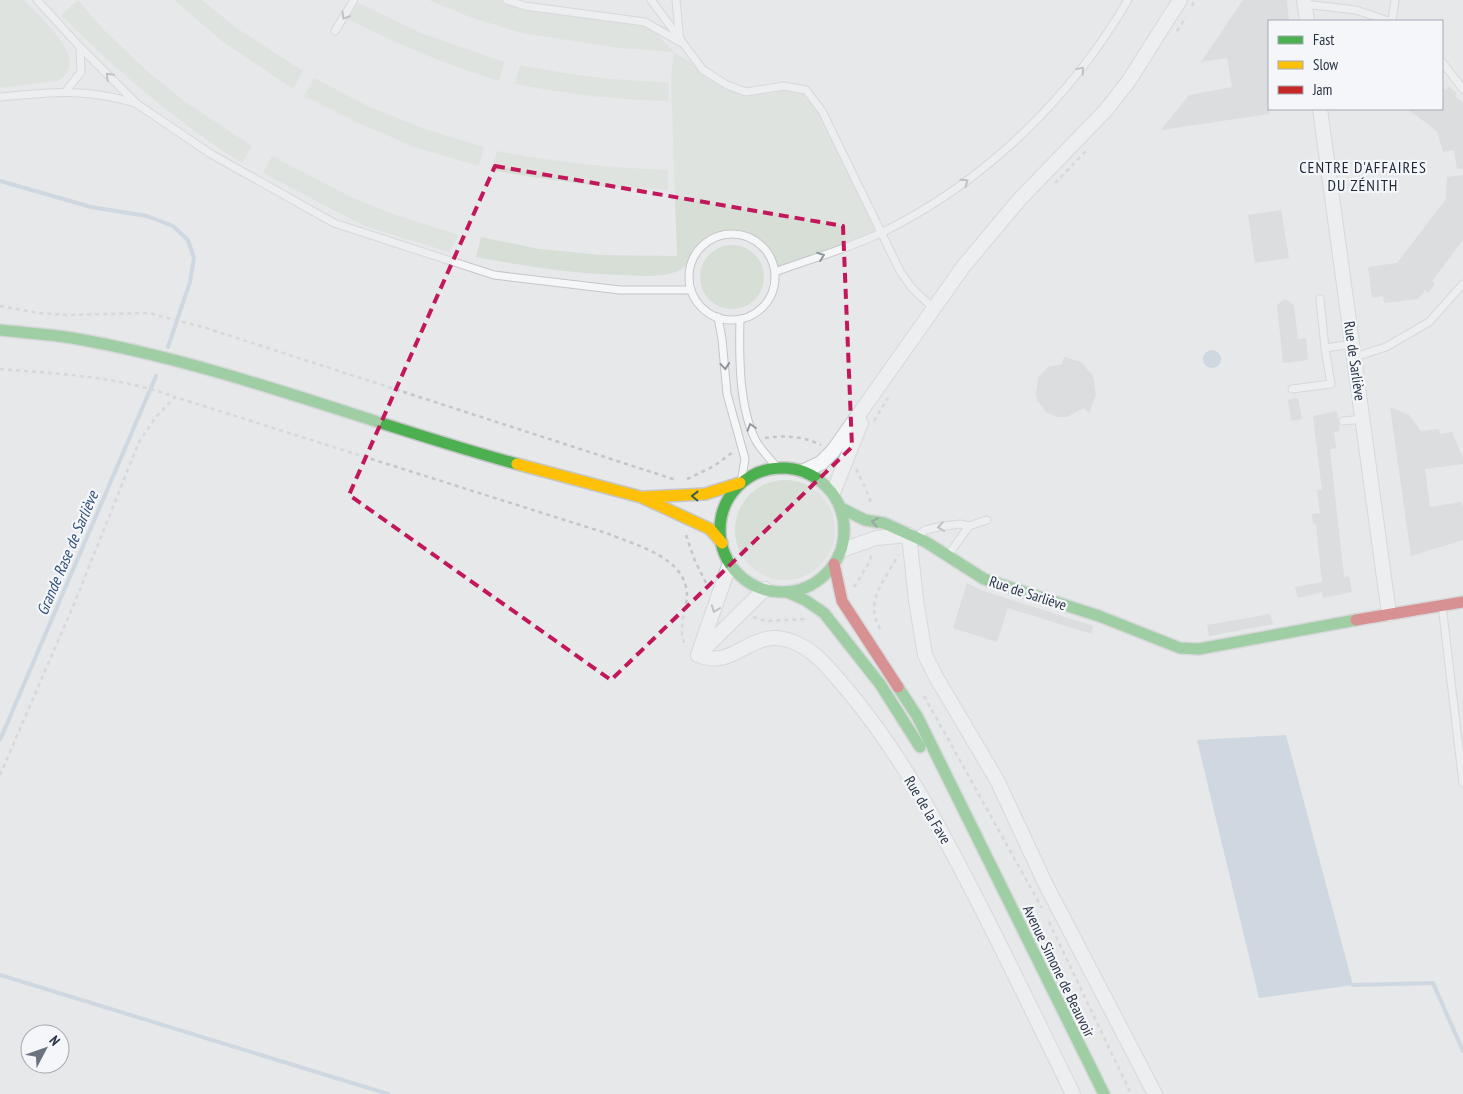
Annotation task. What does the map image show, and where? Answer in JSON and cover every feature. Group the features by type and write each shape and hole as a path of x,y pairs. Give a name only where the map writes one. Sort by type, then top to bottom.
{"main road":[{"path":"0,330 71,338 132,351 262,384 451,446 641,497 710,529 722,543"},
{"path":"641,497 703,496 722,492 758,472 777,467 800,470 819,479 833,493 841,508 845,529 842,550 832,568 817,581 803,589 787,592 765,590 739,574 730,563 722,543 720,526 723,510 730,495 741,483"},
{"name":"Rue de Sarliève","path":"841,508 865,520 889,525 912,536 984,579 1099,616 1180,648 1199,649 1223,646 1389,614 1463,602"},
{"path":"832,568 842,601 917,716 988,862"},
{"path":"832,568 837,605 928,748 937,754"},
{"path":"787,592 805,600 824,613 880,684 903,719 988,862"},
{"name":"Avenue Simone de Beauvoir","path":"988,862 1104,1094"}],"street":[{"path":"800,470 821,463 833,451 873,398 933,308 963,267 1013,207 1076,142 1123,89 1180,0"},
{"path":"1304,2 1307,20"},
{"name":"Rue de Sarliève","path":"1320,110 1389,614"},
{"path":"800,470 827,448 863,399 873,398"},
{"path":"833,493 845,460 873,398"},
{"path":"842,550 876,538 912,536 916,600 925,655 936,678 997,780 1045,883 1155,1094"},
{"path":"698,656 730,563"},
{"path":"698,656 740,612 765,590"},
{"name":"Rue de la Fave","path":"698,656 710,660 720,660 756,641 774,637 789,640 802,646 819,660 866,713 925,802 998,941 1072,1094"}],"lane":[{"path":"37,0 80,47 137,104 211,154 334,223 494,275 620,290 691,290"},
{"path":"335,31 354,0"},
{"path":"507,0 526,6 645,22 680,42"},
{"path":"651,0 680,42 703,70 727,85 746,92 784,86 806,90 822,111 900,271 912,288 933,308"},
{"path":"676,0 680,42"},
{"path":"775,272 882,232 915,215 978,173 1033,124 1085,66 1128,0"},
{"path":"1392,20 1395,0"},
{"path":"1304,2 1356,10 1385,20"},
{"path":"66,91 81,72 80,47"},
{"path":"1443,63 1463,89"},
{"path":"0,98 66,91 108,95 137,104"},
{"path":"738,234 751,238 763,247 771,258 775,272 774,285 770,297 763,308 752,315 740,319 718,317 702,306 691,290 689,276 696,256 710,240 723,235 738,234"},
{"path":"1326,348 1354,351 1386,347 1429,322 1463,284"},
{"path":"1292,389 1330,384 1320,299"},
{"path":"718,317 727,394 733,423 745,459 741,483"},
{"path":"740,319 739,356 743,392 756,440 777,467"},
{"path":"1342,421 1363,419"},
{"path":"912,536 938,527 960,524 970,526 987,520"},
{"path":"948,556 970,526"},
{"path":"1442,605 1459,728 1463,783"}],"path":[{"path":"1174,36 1195,0"},
{"path":"1049,189 1092,145"},
{"path":"0,306 39,313 149,313 173,319 679,481 692,479 742,446"},
{"path":"0,369 106,379 143,386 609,534 657,555 676,568 684,580 687,595 681,636 689,650 698,656"},
{"path":"873,422 890,395"},
{"path":"0,775 74,604 139,442 155,418 174,397"},
{"path":"756,440 789,437 806,439 827,448"},
{"path":"845,460 854,467 865,487 875,522"},
{"path":"681,531 688,539 695,561 708,586 719,599"},
{"path":"882,632 874,618 873,600 912,536"},
{"path":"842,601 855,586 869,563 876,538"},
{"path":"740,612 766,621 797,621 824,613"},
{"path":"922,693 1043,909"},
{"path":"1047,918 1131,1094"}],"highlighted area":[{"path":"495,166 843,226 852,447 611,680 349,495"}],"shaded area":[{"path":"0,0 24,0 51,29 67,52 70,63 67,73 57,81 0,88"},
{"path":"78,0 103,29 146,70 184,101 252,146 242,163 193,130 147,94 103,56 61,15"},
{"path":"174,0 202,0 235,27 303,71 293,89 222,41"},
{"path":"429,0 507,0 645,22 674,52 619,48 521,33 470,17"},
{"path":"358,3 421,33 504,62 499,81 422,53 348,19"},
{"path":"674,52 727,85 746,92 784,86 806,90 822,111 882,232 775,272 770,258 757,242 737,234 725,234 715,237 681,269 660,275 636,276 568,271 476,257 481,237 539,249 601,255 677,256 671,78"},
{"path":"520,65 594,77 668,82 669,101 591,96 515,84"},
{"path":"314,78 368,106 425,129 484,147 479,166 417,148 358,123 304,96"},
{"path":"497,151 582,164 668,170 668,190 580,183 492,170"},
{"path":"272,156 351,197 390,213 459,235 449,252 364,226 263,173"},
{"path":"726,245 738,245 755,254 762,265 764,277 762,289 755,300 738,309 726,309 714,304 705,295 700,283 700,271 705,259 714,250"},
{"path":"785,480 804,484 820,495 831,511 835,530 831,549 820,565 804,576 785,580 766,576 750,565 739,549 735,530 739,511 750,495 766,484"}],"water":[{"path":"1208,350 1216,350 1221,355 1219,366 1208,368 1203,363 1203,355"},
{"path":"1286,735 1353,985 1259,998 1197,740"}],"building":[{"path":"1243,0 1287,0 1289,20 1268,20 1269,114 1161,130 1189,95 1232,87 1227,58 1201,62"},
{"path":"1448,86 1457,93 1455,96 1463,103 1463,169 1457,169 1454,150 1443,152 1437,131 1408,110 1443,110 1443,88 1446,90"},
{"path":"1463,175 1463,240 1432,281 1435,284 1428,293 1425,290 1418,299 1384,303 1383,296 1372,298 1368,267 1397,263 1446,199 1447,177"},
{"path":"1281,210 1289,258 1255,263 1248,215"},
{"path":"1283,300 1287,300 1294,305 1298,339 1306,338 1308,360 1283,363 1277,305"},
{"path":"1064,357 1081,362 1093,376 1096,395 1089,413 1084,408 1067,417 1056,417 1046,412 1037,400 1038,378 1048,367 1062,364"},
{"path":"1298,398 1302,419 1291,421 1288,400"},
{"path":"1390,407 1409,415 1421,431 1439,429 1440,434 1452,432 1463,458 1463,464 1425,469 1430,507 1461,502 1463,506 1463,540 1411,556"},
{"path":"1337,411 1340,431 1334,432 1336,448 1330,449 1344,577 1349,576 1352,592 1323,598 1322,592 1298,598 1295,587 1322,582 1316,525 1313,524 1312,514 1320,513 1317,490 1322,490 1313,416"},
{"path":"967,583 981,590 1093,626 1092,634 1008,608 997,642 953,628"},
{"path":"1270,614 1273,624 1209,636 1207,625"}],"waterway":[{"name":"Grande Rase de Sarliève","path":"0,181 91,207 147,216 173,226 188,240 194,258 190,282 168,347"},
{"name":"Grande Rase de Sarliève","path":"0,740 156,376"},
{"path":"0,975 388,1094"},
{"path":"1353,985 1433,983 1463,1051"}],"traffic: fast":[{"path":"0,330 72,338 129,349 185,363 517,464"},
{"path":"782,468 806,473 826,486 839,506 844,530 839,554 826,574 806,587 782,592 758,587 738,574 725,554 720,530 725,506 738,486 758,473 782,468"},
{"path":"841,508 865,520 884,523 926,542 984,579 1099,616 1180,648 1199,649 1356,620"},
{"path":"787,592 805,600 824,613 880,684 920,747"},
{"path":"898,687 917,716 1104,1094"}],"traffic: slow":[{"path":"517,464 641,497 710,529 722,543"},
{"path":"645,497 705,494 740,483"}],"traffic: jam":[{"path":"834,564 842,601 898,687"},
{"path":"1356,620 1463,602"}],"district":[{"name":"CENTRE D'AFFAIRES DU ZÉNITH","path":"1363,176"}]}
